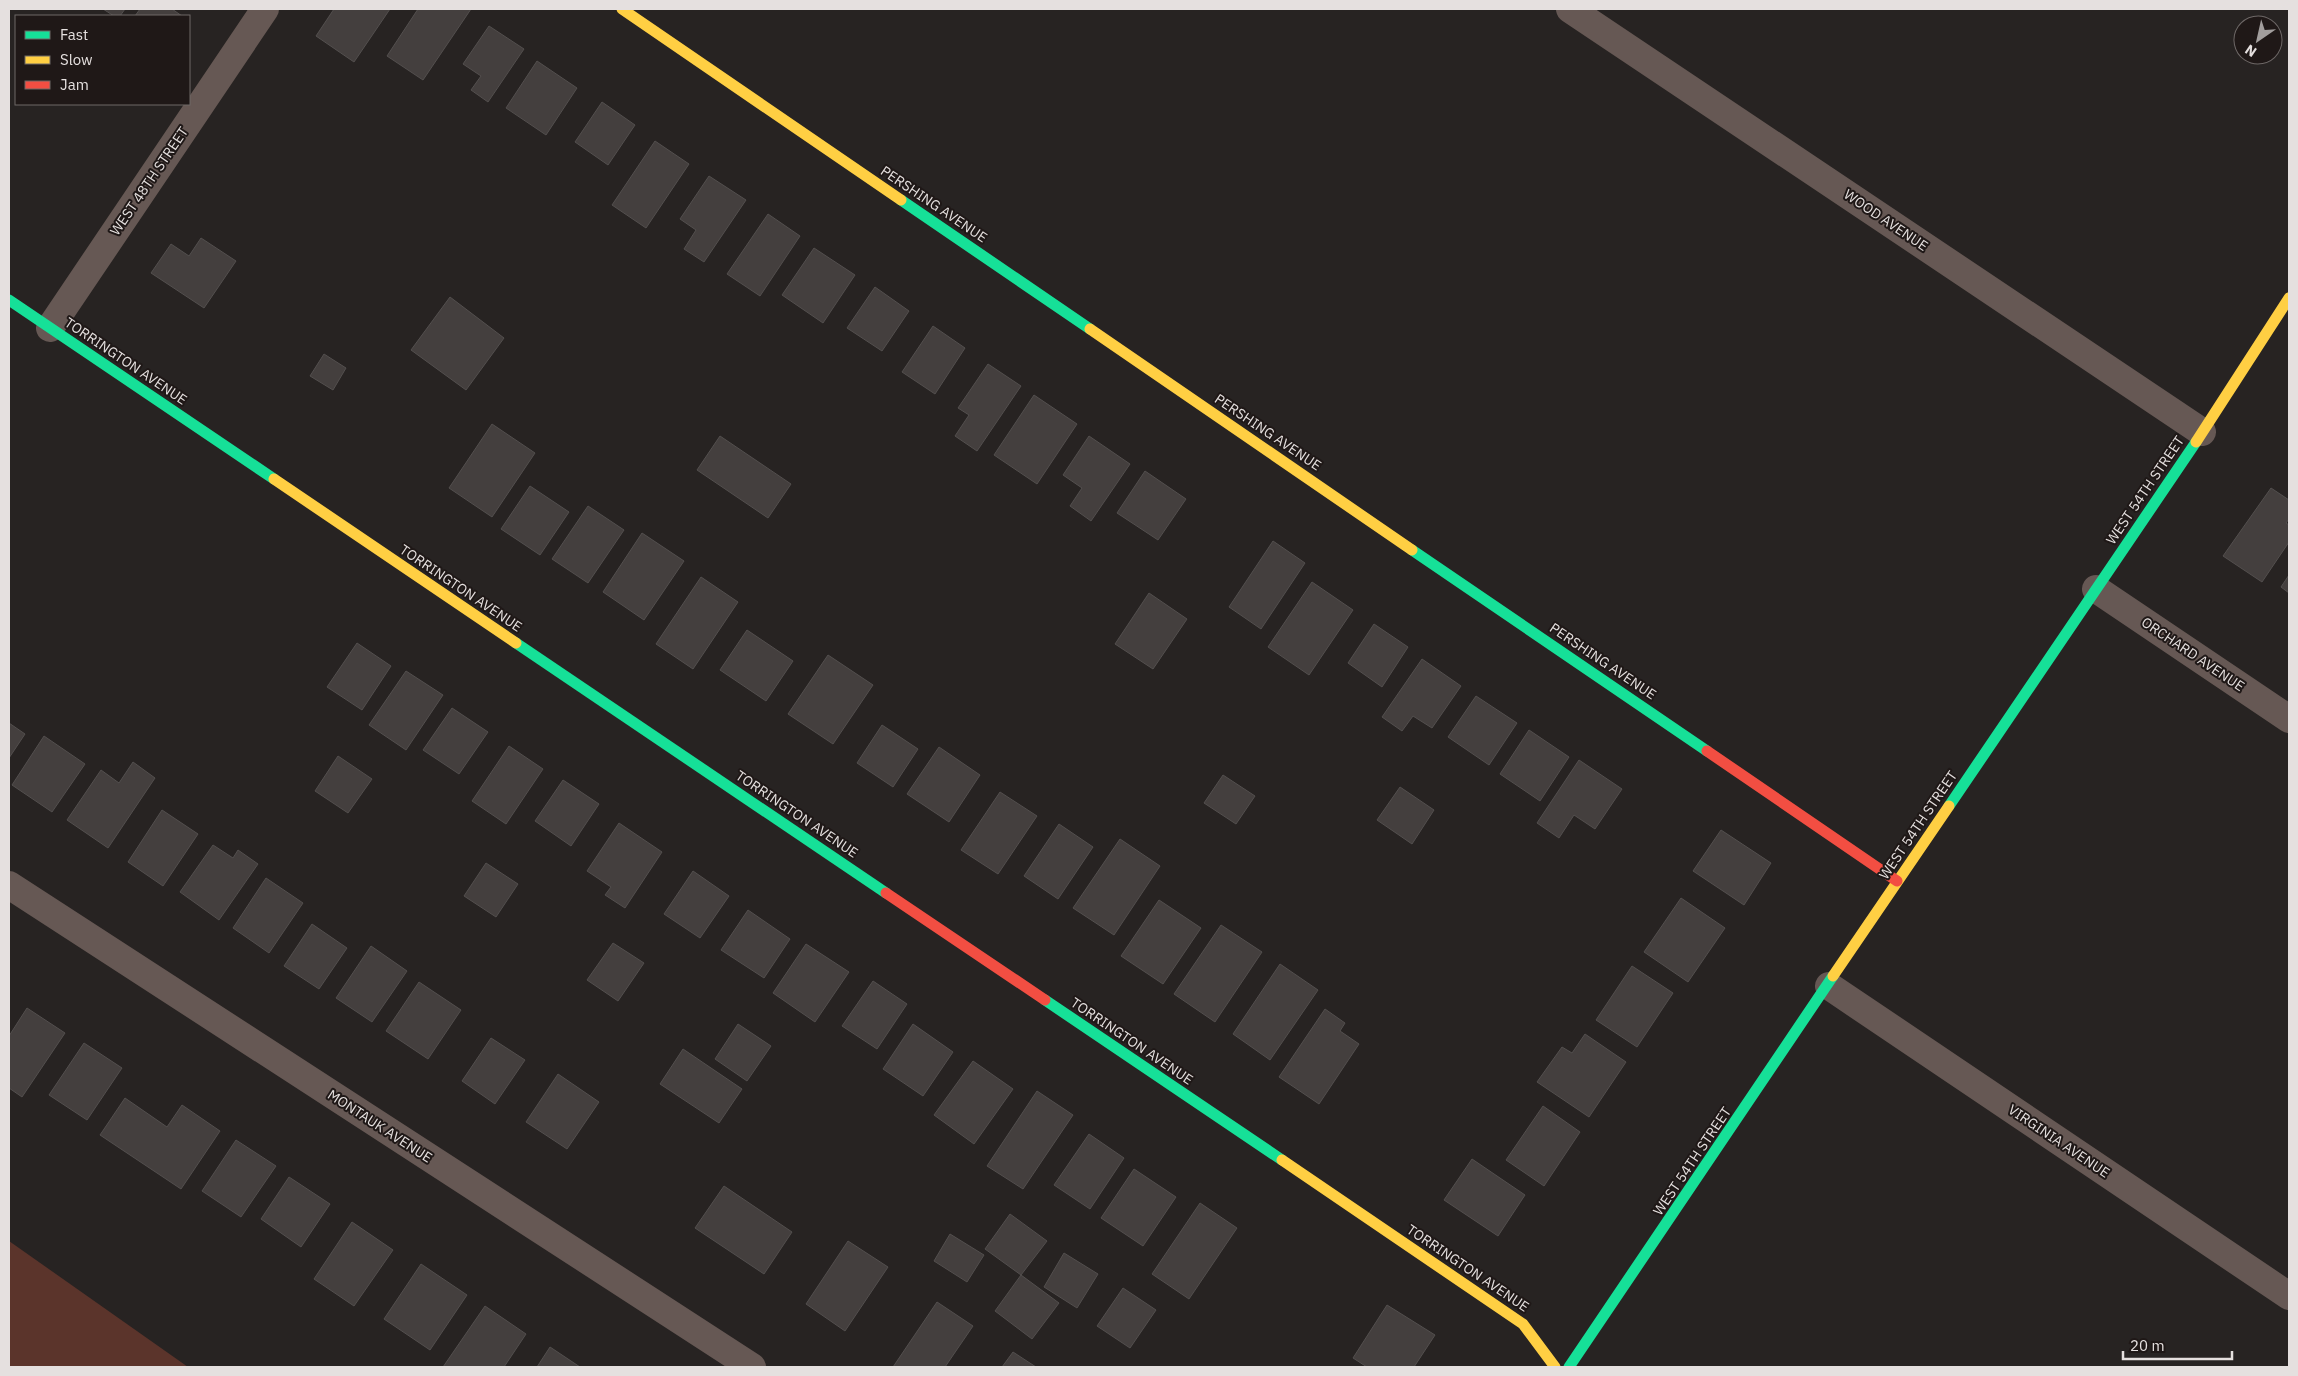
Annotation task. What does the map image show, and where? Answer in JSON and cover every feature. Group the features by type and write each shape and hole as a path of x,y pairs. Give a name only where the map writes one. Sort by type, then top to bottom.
{"street":[{"name":"WEST 48TH STREET","path":"50,328 265,9"},
{"name":"PERSHING AVENUE","path":"622,9 1897,881"},
{"name":"WOOD AVENUE","path":"1570,9 2202,432"},
{"name":"WEST 54TH STREET","path":"1569,1367 1829,986 1897,881 2202,432 2289,298"},
{"name":"TORRINGTON AVENUE","path":"9,300 1502,1309 1523,1324 1555,1367"},
{"name":"ORCHARD AVENUE","path":"2096,589 2289,719"},
{"name":"MONTAUK AVENUE","path":"9,885 752,1367"},
{"name":"VIRGINIA AVENUE","path":"1829,986 2289,1296"}],"shaded area":[{"path":"9,1241 188,1367 9,1367"}],"building":[{"path":"103,9 125,9 121,15 112,15"},
{"path":"140,9 172,9 181,15 136,15"},
{"path":"334,9 390,9 354,62 316,36"},
{"path":"418,9 471,9 423,80 387,56"},
{"path":"489,26 524,49 488,102 471,90 481,76 463,64"},
{"path":"537,61 577,88 546,135 506,108"},
{"path":"602,102 635,125 608,165 575,142"},
{"path":"655,141 689,164 646,228 612,205"},
{"path":"709,176 746,200 704,262 684,249 696,230 680,219"},
{"path":"768,214 800,236 760,296 727,274"},
{"path":"201,238 236,261 204,308 151,273 171,244 189,256"},
{"path":"814,248 855,275 823,323 782,295"},
{"path":"875,287 909,311 882,351 847,328"},
{"path":"450,297 504,338 466,390 411,350"},
{"path":"933,326 965,348 935,394 902,372"},
{"path":"324,354 346,368 333,390 310,376"},
{"path":"988,364 1021,386 977,451 955,436 969,415 958,408"},
{"path":"1034,395 1077,424 1037,484 994,455"},
{"path":"492,424 535,453 492,517 449,488"},
{"path":"720,436 791,484 768,518 697,470"},
{"path":"1089,436 1130,464 1091,521 1070,506 1082,488 1063,475"},
{"path":"1145,471 1186,499 1158,540 1117,513"},
{"path":"530,486 569,512 540,555 501,529"},
{"path":"2271,488 2289,500 2289,519 2286,523 2289,525 2289,542 2262,582 2223,556"},
{"path":"588,506 624,530 588,583 552,559"},
{"path":"642,533 684,561 644,620 603,592"},
{"path":"1273,541 1305,563 1261,629 1229,607"},
{"path":"2289,575 2289,593 2281,587"},
{"path":"701,577 738,602 693,669 656,644"},
{"path":"1312,582 1353,610 1309,675 1268,647"},
{"path":"1149,593 1187,619 1153,669 1115,644"},
{"path":"1374,624 1408,647 1382,687 1348,663"},
{"path":"747,630 793,661 766,701 720,670"},
{"path":"357,643 391,666 362,710 327,687"},
{"path":"828,655 873,685 833,744 788,714"},
{"path":"1422,659 1461,686 1432,728 1413,716 1402,731 1382,717"},
{"path":"406,671 443,695 406,750 369,725"},
{"path":"1476,696 1517,723 1489,765 1448,737"},
{"path":"452,708 488,732 459,774 423,750"},
{"path":"9,723 25,734 9,758"},
{"path":"882,725 918,749 893,787 857,763"},
{"path":"1529,730 1569,757 1540,801 1500,774"},
{"path":"44,736 85,764 52,812 12,785"},
{"path":"509,746 543,769 506,824 472,801"},
{"path":"939,747 980,775 949,822 907,794"},
{"path":"338,756 372,779 348,813 315,791"},
{"path":"1579,760 1622,789 1595,829 1574,815 1559,838 1537,823"},
{"path":"133,762 155,778 108,848 67,820 101,770 119,783"},
{"path":"1223,775 1255,796 1236,824 1204,803"},
{"path":"563,780 599,804 571,846 535,821"},
{"path":"1400,787 1434,810 1412,844 1377,820"},
{"path":"1000,792 1037,816 998,874 961,850"},
{"path":"162,810 198,834 163,886 128,862"},
{"path":"619,823 662,852 625,908 605,895 611,887 587,871"},
{"path":"1059,824 1093,847 1058,899 1024,876"},
{"path":"1721,830 1771,863 1744,905 1693,871"},
{"path":"1120,839 1160,866 1114,935 1073,908"},
{"path":"213,845 233,858 238,850 258,864 219,920 180,892"},
{"path":"486,863 518,884 496,917 464,896"},
{"path":"693,871 729,896 700,938 664,914"},
{"path":"266,878 303,903 269,953 233,928"},
{"path":"1681,898 1725,928 1688,982 1644,952"},
{"path":"1159,900 1201,928 1163,984 1121,956"},
{"path":"748,910 790,939 764,978 721,950"},
{"path":"312,924 347,948 319,989 284,966"},
{"path":"1221,925 1262,952 1215,1022 1174,994"},
{"path":"613,943 644,963 618,1001 587,980"},
{"path":"806,944 849,972 815,1022 773,993"},
{"path":"371,946 407,971 372,1022 336,998"},
{"path":"1280,964 1318,990 1270,1060 1233,1034"},
{"path":"1632,966 1673,993 1637,1047 1596,1020"},
{"path":"873,981 907,1004 877,1049 842,1026"},
{"path":"419,982 461,1010 428,1059 386,1031"},
{"path":"27,1008 65,1033 22,1097 9,1088 9,1036"},
{"path":"1325,1009 1345,1023 1340,1031 1359,1044 1319,1104 1279,1077"},
{"path":"738,1024 771,1046 747,1081 715,1059"},
{"path":"913,1024 953,1052 923,1096 883,1069"},
{"path":"1585,1034 1626,1062 1589,1117 1537,1082 1562,1047 1572,1053"},
{"path":"491,1038 525,1060 495,1104 462,1081"},
{"path":"84,1043 122,1068 87,1120 49,1095"},
{"path":"683,1049 742,1089 719,1123 660,1084"},
{"path":"973,1061 1013,1089 974,1144 934,1115"},
{"path":"558,1074 599,1102 567,1149 526,1122"},
{"path":"1037,1091 1073,1115 1023,1189 987,1166"},
{"path":"125,1098 167,1127 182,1105 220,1131 181,1189 100,1135"},
{"path":"1543,1106 1580,1132 1544,1186 1506,1160"},
{"path":"1089,1134 1124,1158 1090,1209 1054,1185"},
{"path":"236,1140 276,1166 241,1217 202,1191"},
{"path":"1472,1159 1525,1195 1498,1236 1444,1200"},
{"path":"1134,1169 1176,1197 1143,1246 1101,1218"},
{"path":"289,1177 330,1204 301,1247 261,1219"},
{"path":"724,1186 792,1232 764,1274 695,1228"},
{"path":"1200,1203 1237,1228 1189,1299 1152,1274"},
{"path":"1010,1214 1047,1241 1021,1275 985,1249"},
{"path":"352,1222 393,1250 354,1306 314,1279"},
{"path":"950,1234 984,1255 967,1282 934,1261"},
{"path":"848,1241 888,1267 845,1331 806,1304"},
{"path":"1064,1253 1098,1274 1077,1308 1044,1287"},
{"path":"421,1264 467,1295 430,1350 384,1319"},
{"path":"1021,1275 1059,1303 1032,1339 995,1311"},
{"path":"1123,1288 1156,1310 1130,1348 1097,1326"},
{"path":"937,1302 973,1326 945,1367 893,1367"},
{"path":"1387,1305 1435,1335 1414,1367 1367,1367 1353,1358"},
{"path":"485,1306 526,1334 504,1367 443,1367"},
{"path":"550,1347 580,1367 537,1367"},
{"path":"1013,1352 1036,1367 1002,1367"}],"traffic: fast":[{"path":"901,200 1090,329"},
{"path":"9,300 274,479"},
{"path":"1949,806 2196,442"},
{"path":"1412,550 1707,751"},
{"path":"516,643 886,893"},
{"path":"1569,1367 1833,976"},
{"path":"1045,1000 1282,1160"}],"traffic: slow":[{"path":"622,9 901,200"},
{"path":"2196,442 2289,298"},
{"path":"1090,329 1412,550"},
{"path":"274,479 516,643"},
{"path":"1833,976 1949,806"},
{"path":"1282,1160 1523,1324 1555,1367"}],"traffic: jam":[{"path":"1707,751 1897,881"},
{"path":"886,893 1045,1000"}]}
